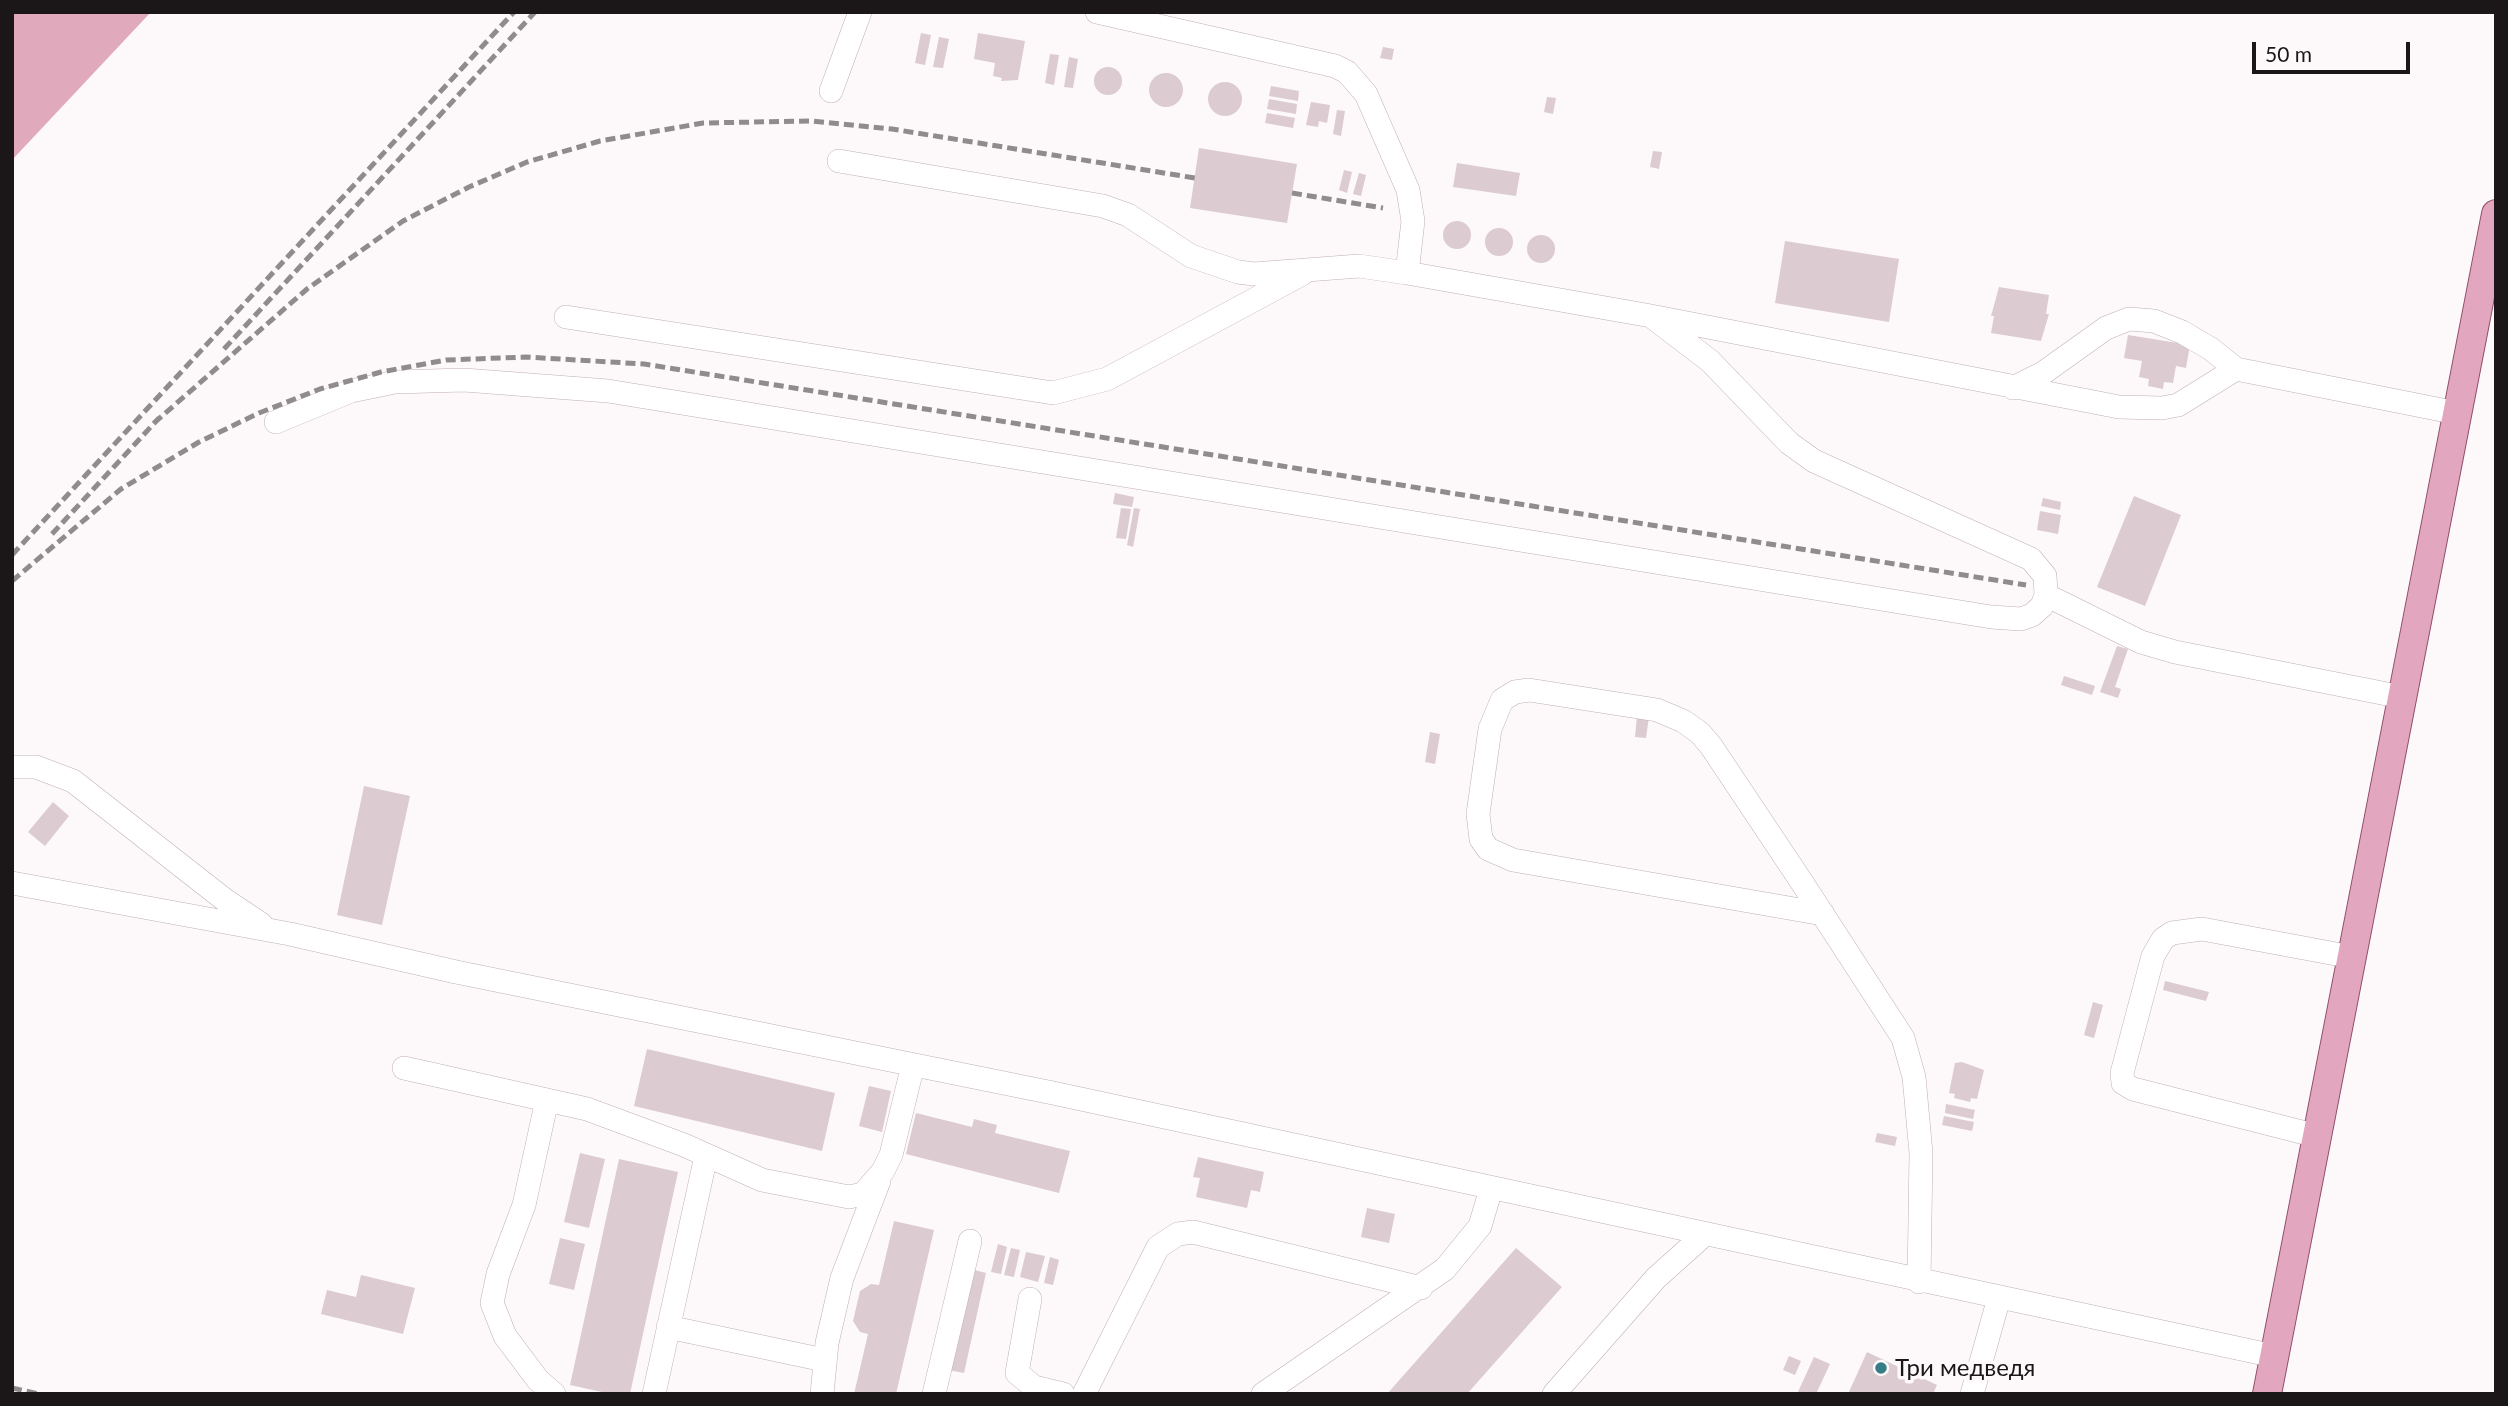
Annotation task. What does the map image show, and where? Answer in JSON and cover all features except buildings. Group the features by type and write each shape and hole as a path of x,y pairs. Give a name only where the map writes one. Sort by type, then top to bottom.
{"main road":[{"path":"2267,1394 2494,231"}],"street":[{"path":"831,92 860,12"},
{"path":"1097,12 1335,66 1347,72 1366,94 1408,190 1413,221 1407,273"},
{"path":"839,161 1103,206 1128,215 1191,256 1238,272 1254,274 1359,266 1407,273 1651,316 2119,407 2162,408 2178,405 2236,369"},
{"path":"566,317 1053,393 1107,379 1311,269"},
{"path":"276,422 351,391 395,382 464,380 608,391 1991,617 2010,619 2032,615 2046,595 2045,576 2018,551 1857,483 1814,461 1789,443 1710,361 1651,316"},
{"path":"2013,388 2043,373 2106,328 2129,318 2154,321 2182,332 2236,369 2458,412"},
{"path":"2046,595 2141,642 2175,652 2402,697"},
{"path":"1823,914 1513,860 1488,849 1481,839 1478,814 1490,729 1502,700 1515,692 1530,690 1657,710 1683,721 1700,733 1711,746 1823,914 1903,1038 1911,1058 1921,1153 1919,1282"},
{"path":"12,767 36,767 73,781 243,914 290,934"},
{"path":"12,883 290,934 456,972 913,1065 2274,1356"},
{"path":"2317,1136 2133,1089 2123,1083 2122,1073 2153,956 2163,939 2172,933 2202,929 2352,957"},
{"path":"822,1394 824,1360 842,1278 891,1155 913,1065"},
{"path":"404,1068 605,1114 762,1180 839,1196 863,1194 883,1171"},
{"path":"547,1100 524,1205 498,1274 492,1303 505,1336 538,1380 555,1394"},
{"path":"654,1394 706,1156"},
{"path":"1263,1394 1445,1269 1473,1237 1485,1215 1491,1189"},
{"path":"1084,1394 1158,1247 1178,1234 1193,1232 1421,1288"},
{"path":"1554,1394 1656,1278 1704,1235"},
{"path":"934,1394 970,1241"},
{"path":"1972,1394 1998,1298"},
{"path":"1030,1299 1016,1366 1022,1380 1033,1390 1063,1394"},
{"path":"668,1326 824,1360"}],"shaded area":[{"path":"12,12 151,12 12,160"}],"railway":[{"path":"12,555 514,12"},
{"path":"224,349 535,12"},
{"path":"154,423 307,289 403,221 469,187 527,162 600,141 703,123 811,121 892,129 1195,178"},
{"path":"1292,193 1383,208"},
{"path":"12,581 121,489 199,442 259,413 320,389 381,372 446,360 526,357 644,364 2026,585"},
{"path":"52,534 159,418"},
{"path":"12,1388 39,1394"}],"place":[{"name":"Три медведя","path":"1881,1368"}]}
